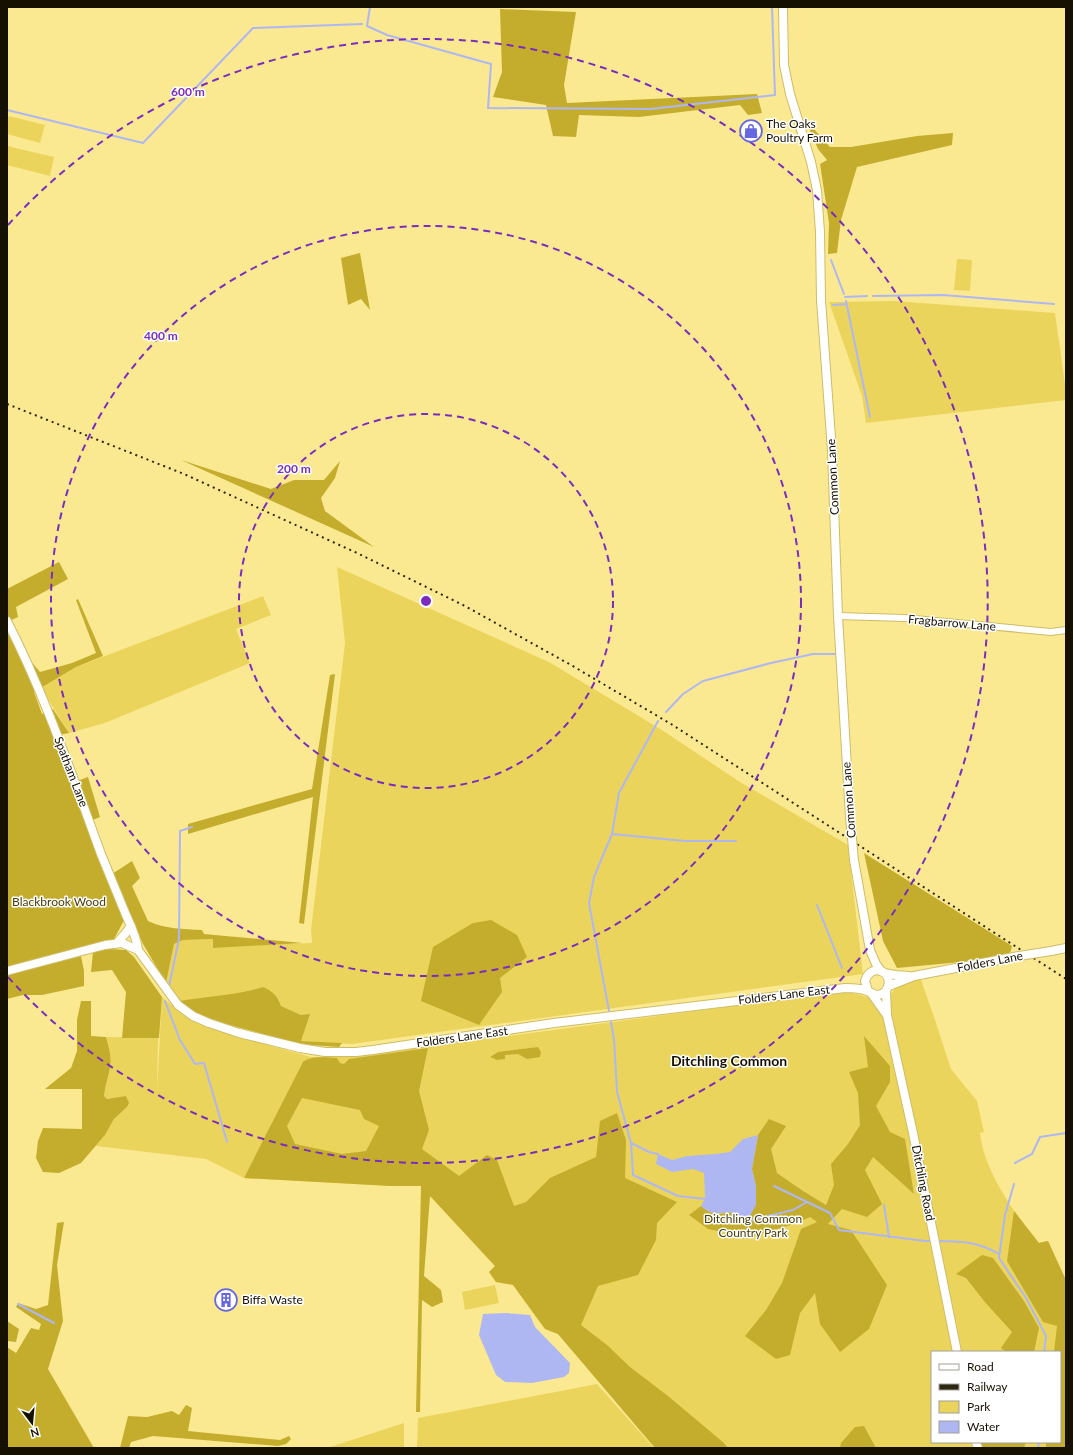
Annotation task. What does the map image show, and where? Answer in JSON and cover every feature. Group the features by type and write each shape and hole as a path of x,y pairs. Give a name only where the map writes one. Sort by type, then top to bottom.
{"main road":[{"name":"Common Lane","path":"783,7 784,65 790,94 811,162 817,190 820,232 821,300 832,451 838,616 850,817 854,860 870,950 870,965 867,976"},
{"name":"Spatham Lane","path":"7,620 35,681 138,944 138,950"},
{"path":"116,943 125,934 130,926"},
{"path":"7,971 116,943 127,944 138,950"},
{"name":"Folders Lane","path":"882,972 895,975 914,976 1066,948"},
{"name":"Folders Lane East","path":"138,950 144,956 178,1005 193,1016 238,1033 300,1048 325,1052 356,1052 373,1050 554,1023 845,988 870,992"},
{"name":"Common Lane","path":"870,950 876,964 882,972"},
{"path":"874,971 882,972 888,979 887,989 880,994 870,992 865,985 867,976 874,971"},
{"name":"Folders Lane East","path":"845,988 867,976"},
{"name":"Folders Lane","path":"887,989 914,976"},
{"name":"Ditchling Road","path":"887,989 887,1015 913,1133 957,1351"},
{"name":"Ditchling Road","path":"870,992 887,1015"}],"street":[{"name":"Fragbarrow Lane","path":"838,616 904,618 1052,632 1066,630"}],"green space":[{"path":"500,9 576,12 564,85 567,103 757,94 762,113 748,115 740,105 639,117 579,115 576,137 553,136 546,105 493,97 502,72"},
{"path":"9,116 45,125 40,143 7,134 7,122"},
{"path":"805,119 830,147 851,147 917,136 953,133 952,145 857,167 841,220 837,253 828,254 829,223 820,164 827,160 818,149"},
{"path":"7,146 54,157 50,176 7,165"},
{"path":"360,253 370,310 361,299 348,305 341,258"},
{"path":"957,259 972,260 970,291 954,290"},
{"path":"894,301 1055,313 1066,400 866,423 862,396 829,302"},
{"path":"181,460 271,489 294,480 324,480 340,461 335,478 321,498 325,511 374,547"},
{"path":"59,562 68,579 16,607 18,617 7,622 7,589"},
{"path":"337,567 549,662 662,730 740,782 848,845 863,974 352,1044 301,1041 303,1035 301,1015 281,1006 279,1000 263,987 232,994 179,1001 166,983 174,944 183,940 213,939 213,947 312,943 311,930 345,643"},
{"path":"263,596 271,615 236,629 250,663 105,723 69,733 41,688 76,667"},
{"name":"Blackbrook Wood","path":"78,599 103,656 76,667 34,692 42,714 53,709 69,733 53,736 75,782 88,777 100,817 88,822 106,878 132,861 140,878 132,886 148,921 154,924 174,928 202,930 204,934 303,943 213,948 213,939 183,940 174,944 166,983 143,944 129,911 113,941 80,951 84,971 84,986 42,995 23,995 7,999 7,633 40,672 72,663 96,653 76,600"},
{"path":"335,674 304,924 299,923 313,797 188,834 188,824 312,789 330,675"},
{"path":"864,853 1012,946 1010,954 961,962 897,968 883,941"},
{"path":"491,920 517,935 527,957 500,978 502,992 479,1025 421,1001 433,947 473,923"},
{"path":"110,949 126,950 134,957 162,997 159,1038 122,1038 126,992 112,970 91,972 93,952"},
{"name":"Ditchling Common Country Park","path":"920,977 951,1069 977,1101 984,1132 980,1133 983,1148 994,1177 1020,1219 1038,1243 1048,1241 1066,1281 1066,1448 655,1448 558,1334 545,1329 513,1285 496,1282 489,1272 495,1266 421,1186 391,1186 244,1178 206,1159 96,1146 105,1135 114,1119 127,1107 115,1098 106,1099 104,1096 111,1064 110,1052 106,1037 158,1038 157,1093 162,997 185,1016 206,1026 232,1035 311,1057 351,1057 845,991 875,999 890,997 895,989"},
{"path":"263,987 274,994 281,1006 301,1015 310,1014 301,1041 342,1043 339,1047 293,1042 211,1020 196,1014 179,1001 232,994"},
{"path":"81,1001 91,1001 91,1036 106,1037 108,1045 111,1064 104,1096 107,1099 126,1096 129,1103 127,1107 114,1119 105,1135 81,1163 59,1173 43,1172 36,1158 38,1141 43,1128 82,1129 82,1089 45,1089 71,1068 77,1051 77,1020"},
{"path":"864,1036 890,1066 890,1082 876,1106 890,1132 905,1139 914,1194 873,1157 865,1170 882,1204 867,1217 842,1209 828,1224 851,1230 887,1285 869,1329 840,1352 820,1324 815,1293 800,1313 790,1355 776,1359 745,1336 766,1310 782,1283 801,1229 817,1222 810,1217 794,1224 744,1239 728,1233 708,1229 689,1215 701,1206 714,1214 730,1212 739,1220 756,1186 752,1169 758,1135 769,1119 786,1126 771,1149 777,1173 826,1205 834,1185 831,1164 848,1144 860,1125 858,1093 849,1072 868,1067"},
{"path":"538,1047 541,1052 540,1057 527,1059 518,1054 505,1055 505,1059 497,1060 490,1057 498,1052"},
{"path":"428,1048 419,1091 429,1130 422,1149 459,1176 487,1155 497,1160 514,1206 526,1202 550,1178 596,1157 600,1121 617,1113 626,1140 625,1178 677,1202 657,1223 656,1240 638,1275 598,1286 581,1325 607,1345 630,1367 668,1396 728,1448 655,1448 558,1334 545,1329 513,1285 496,1282 489,1272 495,1266 430,1196 424,1276 441,1290 443,1302 432,1307 422,1300 420,1412 416,1412 421,1186 391,1186 244,1178 303,1062 311,1058 324,1057 337,1058 340,1063 344,1064 349,1059","holes":["302,1098 360,1110 364,1119 379,1126 366,1151 342,1154 295,1144 287,1126"]},
{"path":"1014,1211 1039,1243 1048,1241 1066,1280 1066,1448 1046,1448 1046,1443 1061,1443 1061,1351 1054,1351 1057,1326 1043,1322 1007,1261"},
{"path":"64,1222 57,1265 63,1321 48,1369 94,1448 7,1448 7,1347 16,1353 31,1328 39,1330 41,1324 16,1307 18,1303 36,1309 48,1305 57,1223"},
{"path":"982,1255 993,1258 1024,1301 1039,1328 1034,1351 1005,1351 1001,1348 1012,1332 984,1301 966,1278 956,1274"},
{"path":"495,1285 499,1303 465,1310 462,1292"},
{"path":"7,1321 19,1329 16,1342 7,1341"},
{"path":"597,1384 654,1448 417,1448 418,1418"},
{"path":"186,1405 192,1408 188,1431 280,1440 289,1436 291,1439 286,1444 278,1446 153,1436 131,1442 129,1448 120,1448 128,1416 147,1417 172,1411 179,1415"},
{"path":"404,1423 404,1448 327,1448"},
{"path":"864,1426 876,1448 840,1448 841,1443 855,1427"},
{"path":"978,1443 1026,1443 1024,1448 980,1448"}],"water":[{"path":"758,1135 752,1169 756,1186 756,1205 747,1221 739,1220 730,1212 714,1213 701,1206 705,1199 704,1173 693,1169 672,1172 656,1164 658,1154 672,1160 687,1156 730,1152 743,1139"},
{"path":"506,1313 530,1315 535,1327 570,1363 569,1373 564,1377 532,1383 505,1382 496,1375 479,1335 483,1314"}],"waterway":[{"path":"370,7 367,26 387,35 491,64 488,108 650,109 775,95 772,7"},
{"path":"7,110 143,143 253,28 362,24"},
{"path":"831,260 844,294"},
{"path":"873,296 943,295 1054,304"},
{"path":"845,297 867,296"},
{"path":"846,301 870,417"},
{"path":"833,305 846,304"},
{"path":"666,712 683,694 703,681 771,663 813,654 838,654"},
{"path":"609,1011 589,903 594,877 612,834 619,793 658,721"},
{"path":"169,986 179,939 180,831 192,827"},
{"path":"612,834 685,841 736,841"},
{"path":"817,905 842,968"},
{"path":"165,1001 180,1040 195,1064 204,1063 227,1142"},
{"path":"611,1022 614,1039 617,1092 631,1143 633,1175 678,1196 705,1199"},
{"path":"1015,1163 1032,1154 1040,1137 1066,1133"},
{"path":"631,1143 649,1152 658,1154"},
{"path":"1014,1184 1005,1215 999,1258 1026,1298 1046,1336 1044,1351"},
{"path":"774,1186 830,1213 839,1230 933,1241"},
{"path":"747,1221 793,1210 807,1202"},
{"path":"884,1205 889,1237"},
{"path":"937,1241 970,1243 992,1250 999,1254"},
{"path":"18,1304 54,1323"},
{"path":"1038,1448 1039,1443"}],"railway":[{"path":"7,404 184,474 357,553 465,606 571,665 671,724 1066,979"}],"place":[{"name":"The Oaks Poultry Farm","path":"751,131"},
{"name":"Biffa Waste","path":"226,1300"}],"district":[{"name":"Ditchling Common","path":"729,1061"}]}
